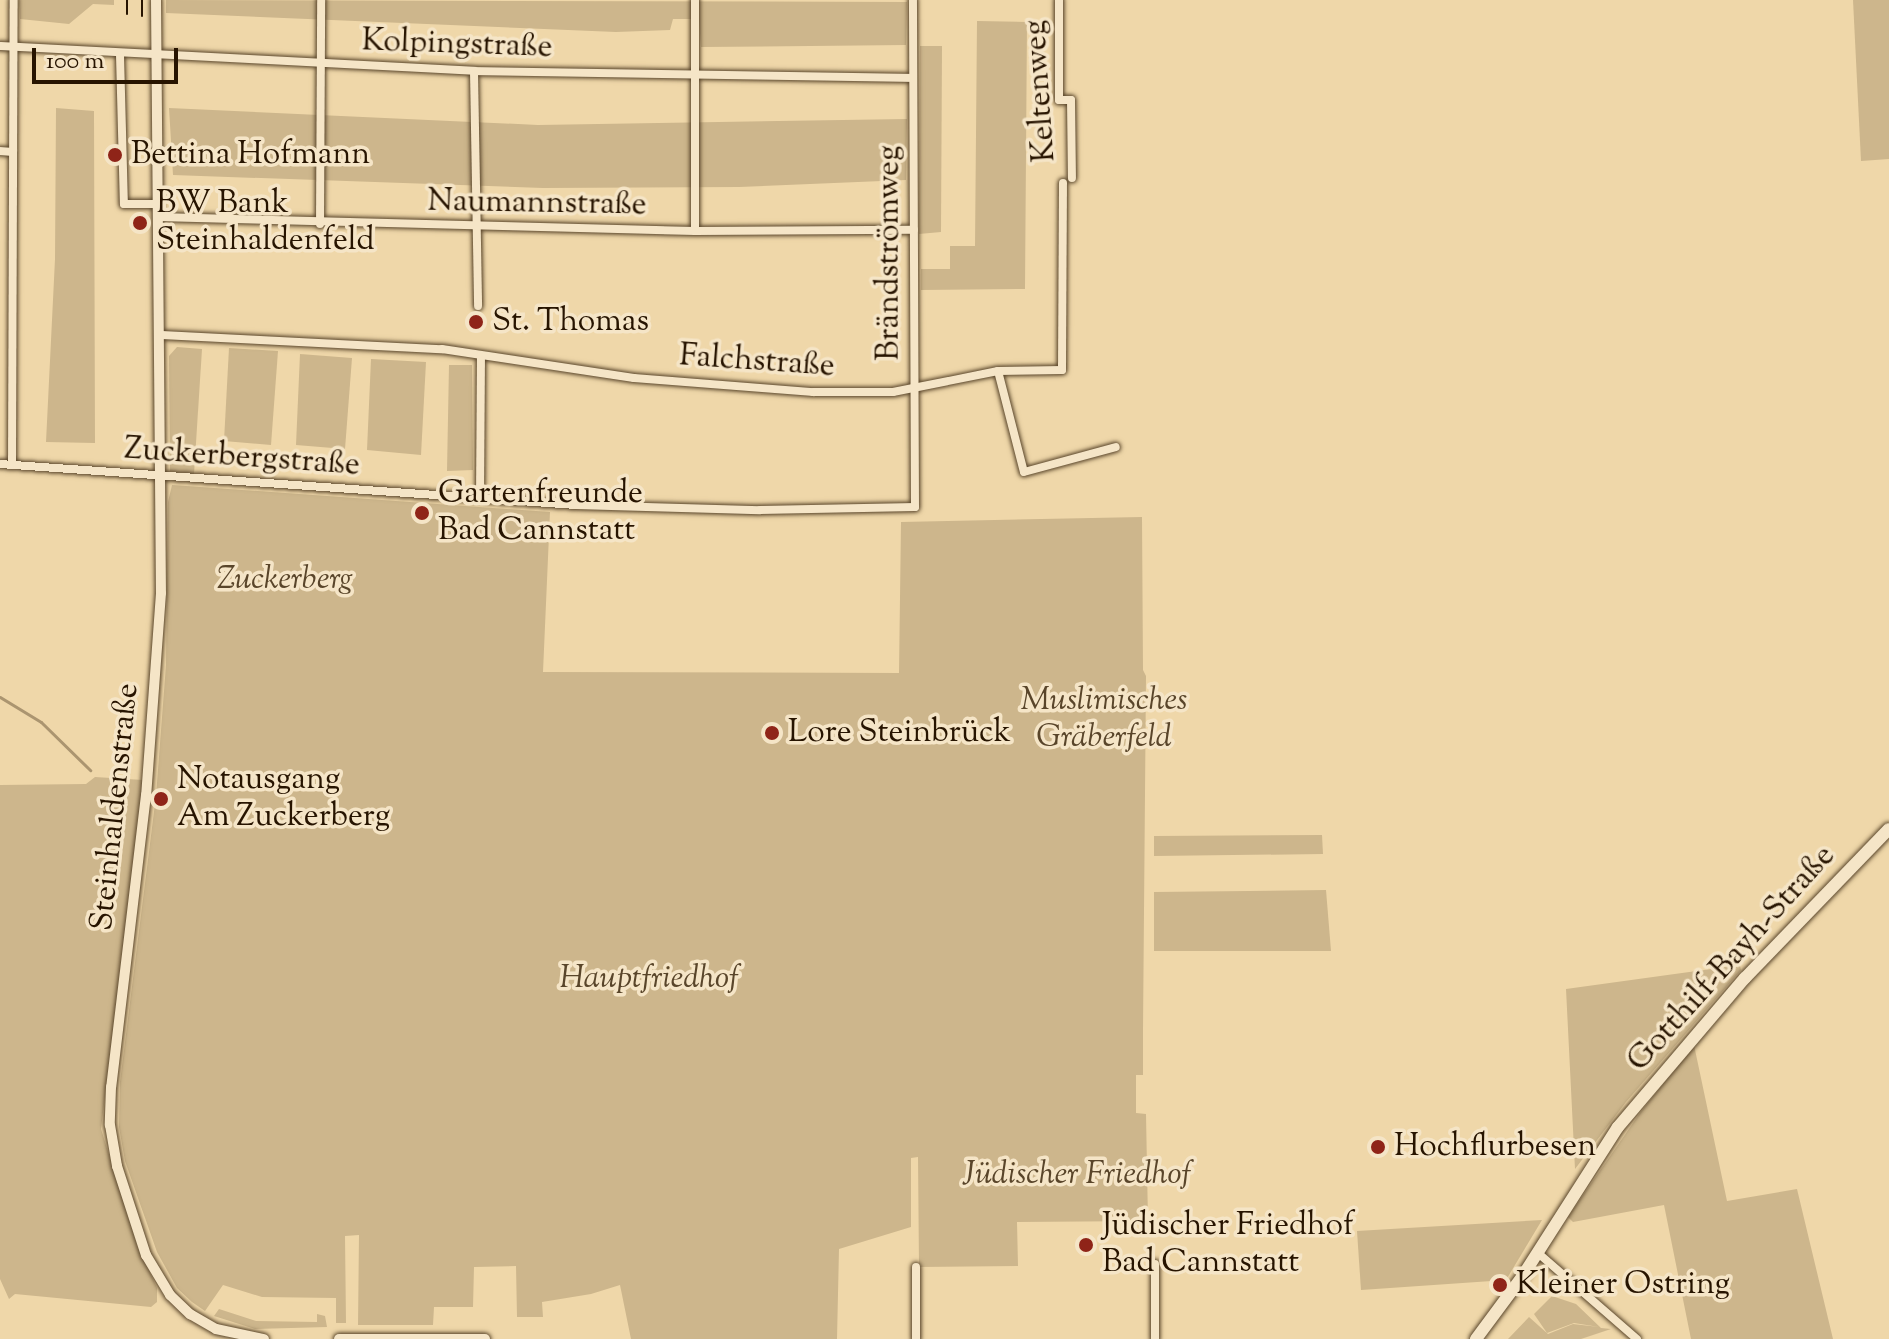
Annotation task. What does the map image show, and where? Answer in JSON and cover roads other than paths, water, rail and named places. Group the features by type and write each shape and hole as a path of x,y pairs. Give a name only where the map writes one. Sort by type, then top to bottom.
{"main road":[{"name":"Gotthilf-Bayh-Straße","path":"1476,1339 1538,1253 1618,1127 1745,978 1889,829"}],"street":[{"path":"12,465 14,0"},
{"name":"Steinhaldenstraße","path":"156,0 154,56 163,477 161,593 146,795 111,1087 112,1144 146,1255 170,1295 202,1322 230,1333 264,1339"},
{"path":"320,224 321,0"},
{"path":"695,0 695,231"},
{"name":"Brändströmweg","path":"913,0 915,507"},
{"name":"Keltenweg","path":"1059,0 1059,100 1071,100 1072,178"},
{"name":"Kolpingstraße","path":"0,46 120,55 474,71 913,78"},
{"path":"120,55 124,204 158,204"},
{"path":"474,71 478,306"},
{"path":"0,151 13,152"},
{"name":"Keltenweg","path":"1062,370 1063,183"},
{"name":"Naumannstraße","path":"158,217 320,224 695,231 914,230"},
{"name":"Falchstraße","path":"161,335 442,349 634,378 813,392 893,392 998,371 1062,370"},
{"path":"480,498 481,356"},
{"path":"998,371 1024,472 1116,447"},
{"name":"Zuckerbergstraße","path":"0,464 480,498 760,510 915,507"},
{"path":"1538,1253 1637,1339"},
{"path":"1155,1264 1155,1339"},
{"path":"916,1267 916,1339"},
{"path":"339,1339 485,1339"}],"waterway":[{"path":"0,697 41,722 90,770"}],"tram line":[{"path":"127,0 127,14"},
{"path":"142,0 142,16"}],"place":[{"name":"Bettina Hofmann","path":"115,155"},
{"name":"BW Bank Steinhaldenfeld","path":"140,223"},
{"name":"St. Thomas","path":"476,322"},
{"name":"Gartenfreunde Bad Cannstatt","path":"422,513"},
{"name":"Lore Steinbrück","path":"772,733"},
{"name":"Notausgang Am Zuckerberg","path":"161,799"},
{"name":"Hochflurbesen","path":"1378,1147"},
{"name":"Jüdischer Friedhof Bad Cannstatt","path":"1086,1245"},
{"name":"Kleiner Ostring","path":"1500,1285"}],"park label":[{"name":"Zuckerberg","path":"285,580"},
{"name":"Muslimisches Gräberfeld","path":"1104,720"},
{"name":"Hauptfriedhof","path":"649,979"},
{"name":"Jüdischer Friedhof","path":"1077,1175"}]}
